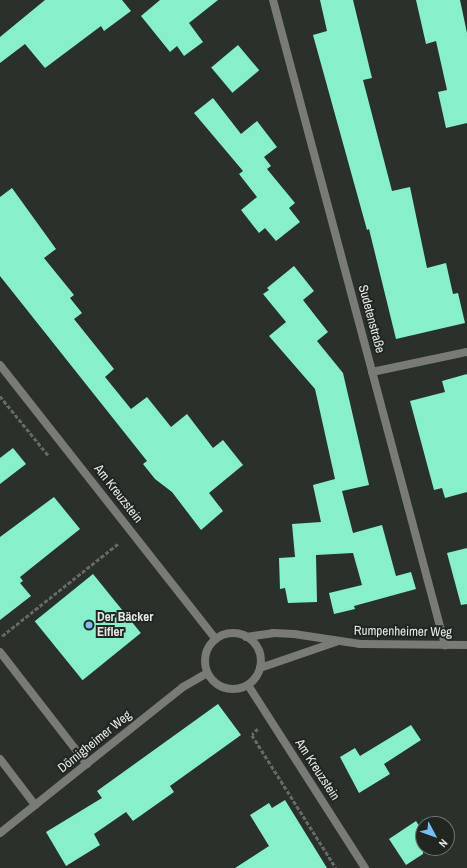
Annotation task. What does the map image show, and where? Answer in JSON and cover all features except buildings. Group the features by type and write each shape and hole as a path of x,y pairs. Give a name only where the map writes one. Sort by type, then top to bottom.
{"street":[{"name":"Sudetenstraße","path":"273,0 445,645"},
{"path":"372,372 467,352"},
{"name":"Am Kreuzstein","path":"0,365 216,639"},
{"name":"Rumpenheimer Weg","path":"246,637 273,633 294,634 360,644 467,645"},
{"path":"229,634 246,637 258,651 260,668 248,685 232,690 221,687 212,682 207,673 206,652 216,639 229,634"},
{"name":"Rumpenheimer Weg","path":"260,668 339,641"},
{"path":"0,652 87,764"},
{"name":"Dörnigheimer Weg","path":"0,833 182,687 207,673"},
{"name":"Am Kreuzstein","path":"248,685 365,868"},
{"path":"0,759 35,805"}],"path":[{"path":"0,637 119,542"},
{"path":"269,718 252,735 336,868"}],"place":[{"name":"Der Bäcker Eifler","path":"89,625"}]}
